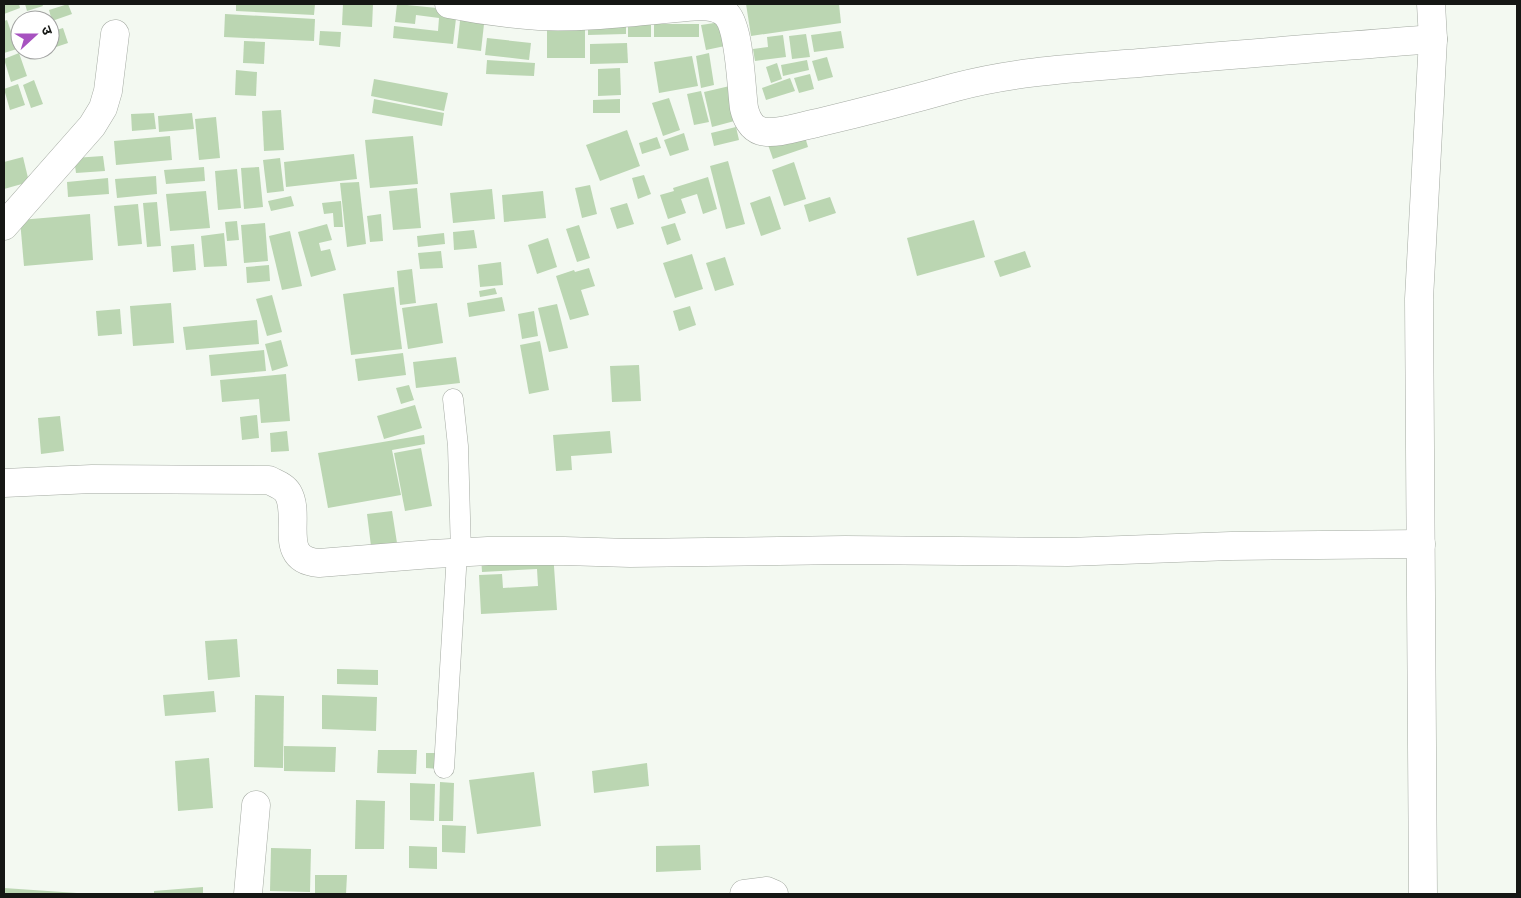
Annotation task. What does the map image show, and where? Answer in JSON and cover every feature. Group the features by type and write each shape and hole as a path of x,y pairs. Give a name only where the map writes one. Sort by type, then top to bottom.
{"street":[{"path":"449,4 539,16 580,16 696,6 718,9 726,14 731,21 735,34 746,117 759,130 768,132 787,130 847,116 980,81 1030,72 1434,40"},
{"path":"1423,894 1419,299 1434,40 1431,4"},
{"path":"4,226 92,126 103,108 108,91 115,34"},
{"path":"4,483 92,479 269,480 280,485 288,492 292,503 292,536 295,548 301,557 309,562 319,563 459,553 554,551 845,550 1068,552 1231,546 1421,544"},
{"path":"248,894 256,806"},
{"path":"744,894 767,891 774,894"}],"lane":[{"path":"444,768 459,553 458,446 453,399"}],"building":[{"path":"4,4 19,4 20,8 10,10 4,14"},
{"path":"25,4 42,4 43,6 30,10 27,10"},
{"path":"68,4 72,14 60,18 60,10 49,10"},
{"path":"236,4 315,4 314,15 236,11"},
{"path":"343,4 373,4 372,27 342,25"},
{"path":"397,4 457,10 453,44 393,38 394,26 438,31 439,18 416,15 415,24 395,22"},
{"path":"746,4 839,4 841,23 751,36"},
{"path":"461,12 485,15 481,51 457,48"},
{"path":"225,14 315,19 314,41 224,37"},
{"path":"585,18 585,58 547,58 547,19"},
{"path":"7,20 10,29 10,51 4,53 4,21"},
{"path":"588,22 626,22 626,34 588,35"},
{"path":"721,22 725,46 706,50 701,25"},
{"path":"628,24 651,24 651,37 628,37"},
{"path":"654,24 699,24 699,37 654,37"},
{"path":"63,28 68,43 60,46 60,29"},
{"path":"320,31 341,32 340,47 319,45"},
{"path":"841,31 844,48 814,52 811,35"},
{"path":"806,34 810,57 792,59 789,36"},
{"path":"783,35 786,57 755,61 753,49 768,47 767,37"},
{"path":"487,38 531,43 529,60 485,55"},
{"path":"244,41 265,42 264,64 243,63"},
{"path":"627,43 628,63 590,64 590,44"},
{"path":"709,53 714,85 701,88 696,56"},
{"path":"692,56 698,86 659,93 654,62"},
{"path":"10,57 10,60 21,60 27,76 11,82 4,59"},
{"path":"827,57 833,77 818,81 812,61"},
{"path":"487,60 535,63 534,76 486,74"},
{"path":"807,60 809,70 783,76 781,65"},
{"path":"777,63 782,79 771,83 766,67"},
{"path":"620,68 621,95 598,96 598,69"},
{"path":"236,70 257,72 256,96 235,95"},
{"path":"810,74 814,89 799,93 794,78"},
{"path":"790,78 795,91 766,100 762,88"},
{"path":"374,79 448,93 444,111 371,96"},
{"path":"34,80 43,104 31,108 23,85"},
{"path":"18,84 25,105 10,110 4,89"},
{"path":"734,85 742,119 712,127 704,92"},
{"path":"701,91 709,122 694,125 687,94"},
{"path":"669,98 680,130 663,136 652,103"},
{"path":"374,99 444,113 442,126 372,113"},
{"path":"620,99 620,113 593,113 593,100"},
{"path":"281,110 284,150 264,151 262,111"},
{"path":"154,113 156,129 132,131 131,114"},
{"path":"192,113 194,129 159,132 158,116"},
{"path":"216,117 220,158 199,160 195,119"},
{"path":"736,127 739,140 714,146 711,133"},
{"path":"627,130 640,166 600,181 586,145"},
{"path":"803,130 808,147 773,159 767,142"},
{"path":"684,133 689,150 670,156 664,140"},
{"path":"170,136 172,160 116,165 114,141"},
{"path":"413,136 418,184 370,188 365,140"},
{"path":"657,137 661,148 642,154 639,143"},
{"path":"354,154 357,179 286,187 284,162"},
{"path":"103,156 105,171 76,173 74,158"},
{"path":"23,157 29,182 4,189 4,162"},
{"path":"280,158 284,191 267,193 263,160"},
{"path":"728,161 745,224 726,229 710,166"},
{"path":"794,162 806,199 784,206 772,170"},
{"path":"204,167 205,181 166,184 164,170"},
{"path":"259,167 263,207 244,209 241,168"},
{"path":"237,169 241,208 218,210 215,171"},
{"path":"644,175 651,194 638,199 632,178"},
{"path":"156,176 157,194 117,198 115,179"},
{"path":"708,177 717,209 703,214 697,194 681,199 686,213 668,219 660,195 674,191 673,188"},
{"path":"108,178 109,194 68,197 67,182"},
{"path":"359,182 366,244 347,247 340,183"},
{"path":"590,185 597,214 582,218 575,188"},
{"path":"417,188 421,228 393,230 389,191"},
{"path":"492,189 495,219 453,223 450,193"},
{"path":"206,191 210,228 170,231 166,194"},
{"path":"543,191 546,218 504,222 502,195"},
{"path":"291,196 294,206 271,211 268,201"},
{"path":"770,196 781,229 761,236 750,203"},
{"path":"830,197 836,213 809,222 804,205"},
{"path":"341,201 343,227 334,227 333,213 324,214 322,203"},
{"path":"157,202 161,246 147,247 143,203"},
{"path":"627,203 634,224 617,229 610,208"},
{"path":"138,204 142,244 118,246 114,206"},
{"path":"90,214 93,260 24,266 20,220"},
{"path":"381,214 383,241 370,242 367,216"},
{"path":"974,220 985,257 917,276 907,238"},
{"path":"237,221 239,240 227,241 225,222"},
{"path":"265,223 268,261 244,263 241,225"},
{"path":"675,223 681,240 667,245 661,227"},
{"path":"327,224 332,240 319,243 321,251 330,249 336,270 311,277 298,232"},
{"path":"579,225 590,258 577,262 566,229"},
{"path":"474,230 477,248 454,250 453,232"},
{"path":"290,231 302,286 282,290 269,236"},
{"path":"224,233 227,266 204,267 201,236"},
{"path":"444,233 445,244 418,247 417,236"},
{"path":"548,238 557,267 537,274 528,245"},
{"path":"194,244 196,270 173,272 171,246"},
{"path":"441,251 443,268 420,269 418,253"},
{"path":"1025,251 1031,267 1000,277 994,261"},
{"path":"692,254 703,289 675,298 663,263"},
{"path":"725,257 734,285 715,291 706,263"},
{"path":"501,262 503,285 480,287 478,265"},
{"path":"269,265 270,281 247,283 246,267"},
{"path":"589,268 595,286 581,290 589,315 570,320 556,276 574,270 575,272"},
{"path":"412,269 416,303 400,305 397,271"},
{"path":"394,287 402,349 351,355 343,294"},
{"path":"495,288 497,294 480,297 479,291"},
{"path":"272,295 282,332 267,336 256,299"},
{"path":"502,297 505,311 469,317 467,303"},
{"path":"171,303 174,343 133,346 130,306"},
{"path":"437,303 443,343 408,349 402,308"},
{"path":"557,304 568,348 549,352 538,308"},
{"path":"690,306 696,325 679,331 673,311"},
{"path":"120,309 122,334 98,336 96,311"},
{"path":"534,311 538,336 522,339 518,314"},
{"path":"257,320 259,344 186,350 183,327"},
{"path":"281,340 288,366 272,371 265,344"},
{"path":"540,341 549,390 529,394 520,345"},
{"path":"264,350 266,371 211,376 209,355"},
{"path":"403,353 406,375 358,381 355,359"},
{"path":"456,357 460,383 416,388 413,362"},
{"path":"639,365 641,401 612,402 610,366"},
{"path":"286,374 290,421 261,423 259,399 222,402 220,380"},
{"path":"409,385 414,400 401,404 396,388"},
{"path":"415,405 422,428 384,439 377,416"},
{"path":"257,415 259,438 242,440 240,417"},
{"path":"60,416 64,451 41,454 38,418"},
{"path":"287,431 289,451 271,452 270,433"},
{"path":"610,431 612,453 571,456 572,470 556,471 553,435"},
{"path":"424,435 425,444 392,450 401,495 328,508 318,453"},
{"path":"421,448 432,506 405,511 394,453"},
{"path":"392,511 397,543 371,546 367,514"},
{"path":"553,552 557,610 481,614 479,575 502,574 503,588 538,586 537,569 482,572 481,556"},
{"path":"237,639 240,677 208,680 205,641"},
{"path":"337,669 378,670 378,685 337,684"},
{"path":"214,691 216,712 165,716 163,695"},
{"path":"255,695 284,696 283,768 254,767"},
{"path":"322,695 377,697 376,731 322,729"},
{"path":"284,746 336,747 335,772 284,771"},
{"path":"378,750 417,750 416,774 377,773"},
{"path":"426,753 441,753 440,769 426,768"},
{"path":"209,758 213,808 178,811 175,761"},
{"path":"647,763 649,786 594,793 592,771"},
{"path":"534,772 541,826 477,834 469,780"},
{"path":"440,782 454,783 453,821 439,821"},
{"path":"410,783 435,784 434,821 410,820"},
{"path":"356,800 385,801 384,849 355,849"},
{"path":"442,825 466,826 465,853 442,852"},
{"path":"700,845 701,870 656,872 656,846"},
{"path":"409,846 437,847 437,869 409,868"},
{"path":"271,848 311,849 310,892 270,891"},
{"path":"315,875 347,875 346,894 315,894"},
{"path":"203,887 203,894 154,894 154,891"},
{"path":"4,888 77,893 4,894"}]}
